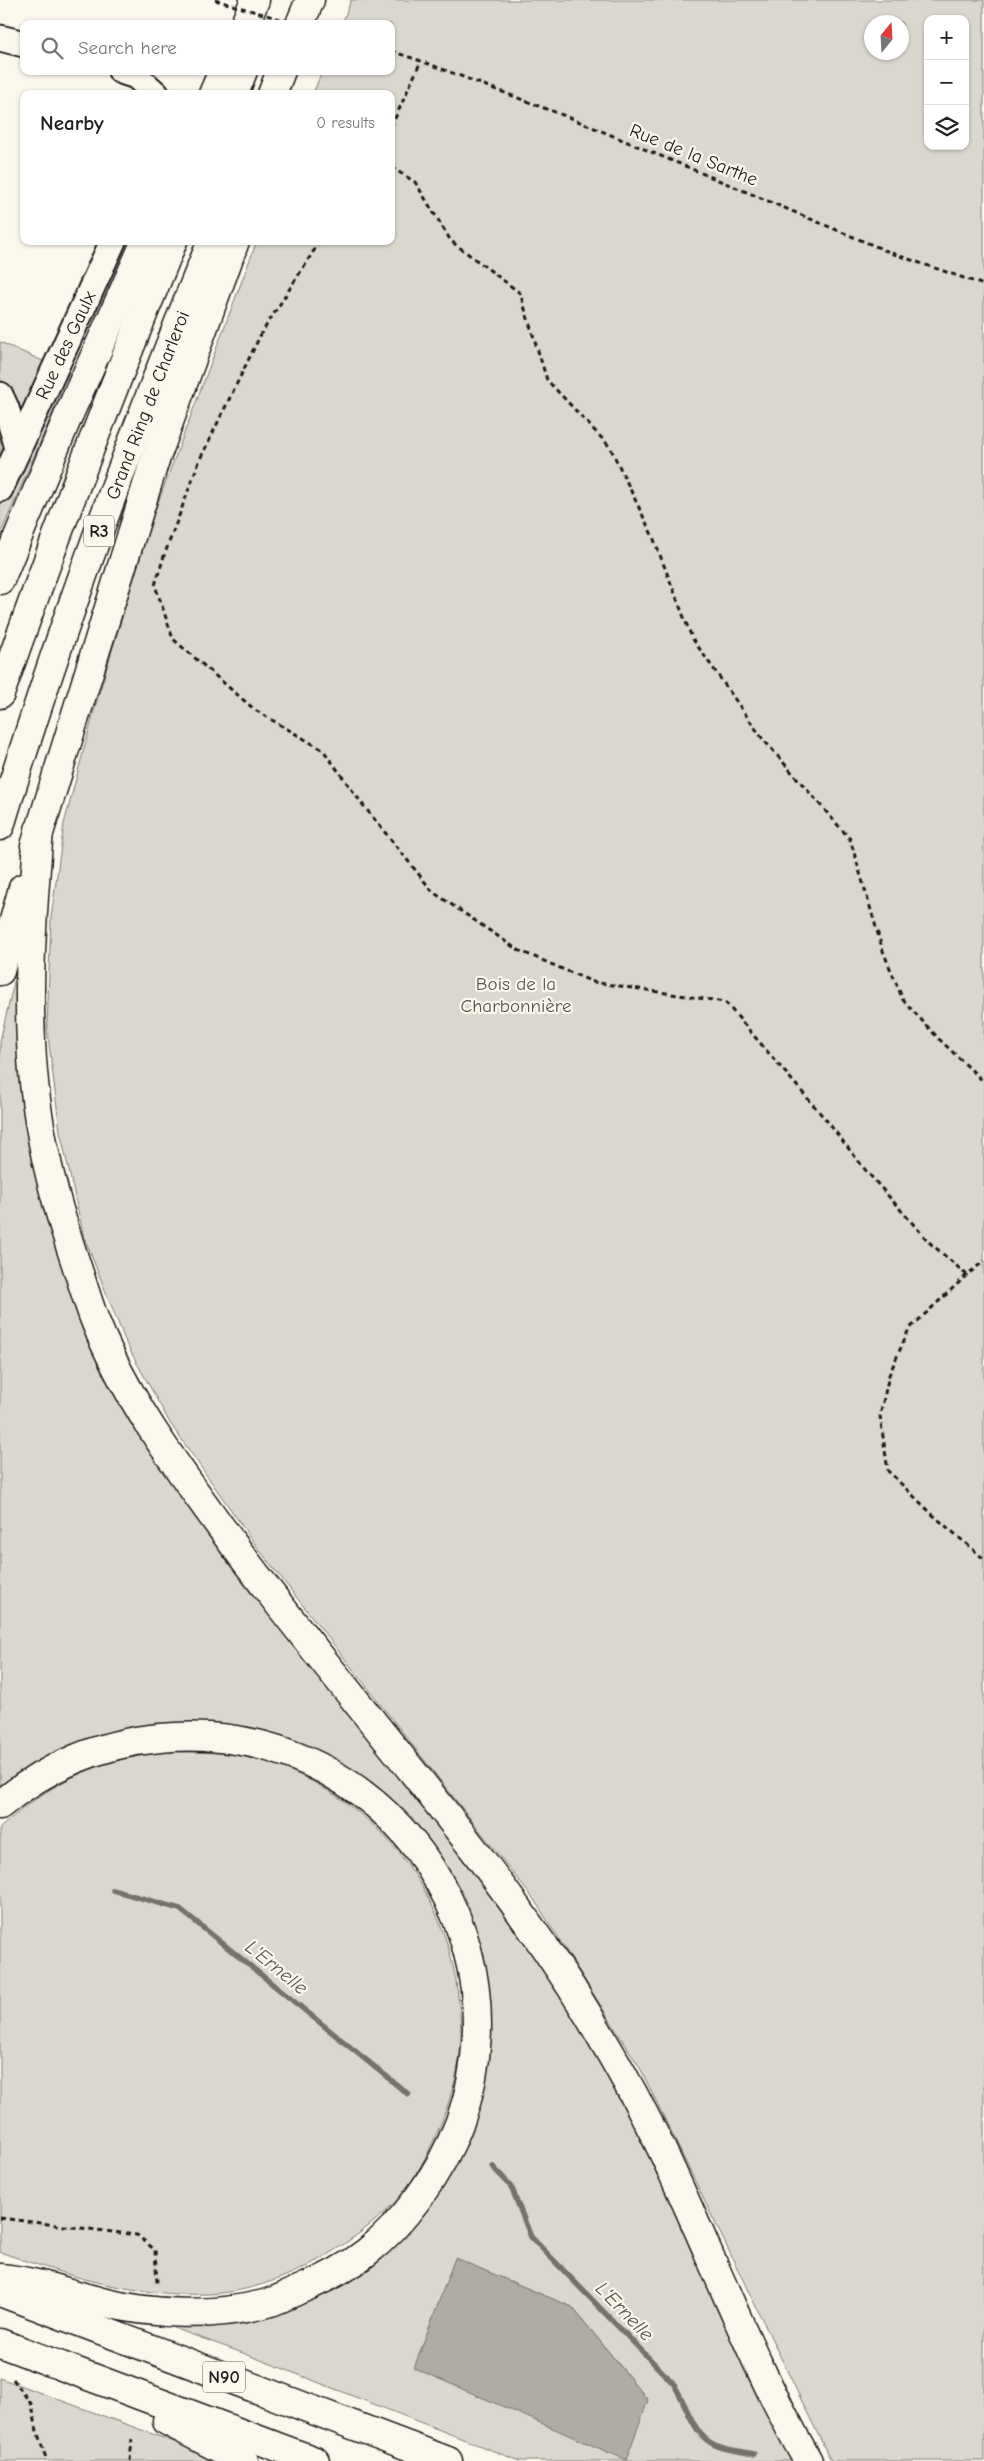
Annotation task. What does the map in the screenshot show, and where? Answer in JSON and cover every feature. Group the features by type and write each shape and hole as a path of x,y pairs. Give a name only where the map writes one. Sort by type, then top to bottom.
{"highway":[{"path":"247,20 256,0"},
{"path":"265,20 273,0"},
{"path":"215,90 221,75"},
{"path":"236,90 241,75"},
{"path":"274,90 279,75"},
{"path":"291,90 297,75"},
{"path":"0,580 69,414 144,245"},
{"name":"Grand Ring de Charleroi","path":"0,694 56,534 114,382 171,245"},
{"name":"Grand Ring de Charleroi","path":"0,826 28,734 87,563 150,393 210,245"},
{"path":"0,971 40,830 150,476 234,245"},
{"path":"40,830 31,942 31,1039 39,1125 55,1202 96,1324 135,1400 178,1470 275,1600 518,1909 570,1986 624,2074 661,2149 782,2414 808,2461"},
{"path":"0,1806 43,1773 94,1751 139,1740 182,1736 240,1739 295,1755 338,1778 385,1813 419,1850 449,1897 468,1949 477,1999 478,2043 470,2088 454,2138 432,2179 401,2221 363,2257 323,2280 267,2304 217,2312 160,2312 105,2302 29,2280 0,2278"},
{"name":"N90","path":"0,2292 448,2461"},
{"name":"N90","path":"0,2342 315,2461"},
{"path":"120,2386 166,2421 244,2461"}],"street":[{"path":"0,38 20,43"},
{"path":"133,75 152,90"},
{"name":"Rue des Gaulx","path":"0,489 111,245"},
{"name":"Rue des Gaulx","path":"0,395 6,408 18,448"}],"path":[{"path":"215,0 303,17"},
{"name":"Rue de la Sarthe","path":"395,53 591,126 894,254 984,285"},
{"path":"395,118 421,61"},
{"path":"395,170 415,182 451,241 520,293 547,380 610,447 653,537 692,638 762,738 850,839 883,951 903,1000 939,1039 984,1082"},
{"path":"317,245 261,334 200,459 164,556 155,585 173,639 255,710 323,750 363,805 433,892 518,950 593,982 724,1002 923,1235 967,1275"},
{"path":"984,1262 967,1275 909,1329 889,1376 880,1416 888,1471 933,1515 984,1559"},
{"path":"0,2218 137,2235 155,2250 157,2283"},
{"path":"12,2378 32,2405 37,2431 47,2461"},
{"path":"130,2461 132,2438"}],"green space":[{"name":"Bois de la Charbonnière","path":"351,0 984,0 984,2461 831,2461 640,2068 535,1901 257,1547 170,1423 127,1345 84,1237 60,1131 47,1028 51,918 64,824 97,700 154,513 255,245 395,245 395,90 315,90 320,75 395,75 395,20 344,20"},
{"path":"0,342 70,373 0,535"},
{"path":"20,957 22,1033 106,1364 503,1904 558,1985 645,2139 795,2461 519,2461 243,2353 154,2321 271,2310 428,2202 457,2157 476,2105 489,2045 488,1989 480,1949 463,1902 438,1855 407,1818 359,1776 310,1750 265,1733 221,1726 178,1725 128,1730 0,1794 0,1041","holes":["455,2259 572,2307 648,2400"]},
{"path":"161,1752 222,1753 258,1759 283,1768 322,1787 350,1805 374,1826 415,1875 431,1903 443,1933 452,1964 461,2022 460,2057 447,2108 420,2167 399,2198 349,2241 311,2264 279,2279 245,2289 210,2294 155,2292 103,2284 52,2270 0,2252 0,1828 38,1797 81,1773 118,1760"},
{"path":"0,2378 188,2447 213,2461 0,2461"}],"shaded area":[{"path":"455,2258 572,2307 648,2400 626,2460 414,2368"}],"waterway":[{"name":"L'Ernelle","path":"113,1890 180,1909 408,2094"},
{"name":"L'Ernelle","path":"492,2166 511,2186 531,2237 673,2383 695,2426 707,2441 719,2447 754,2454"}]}
